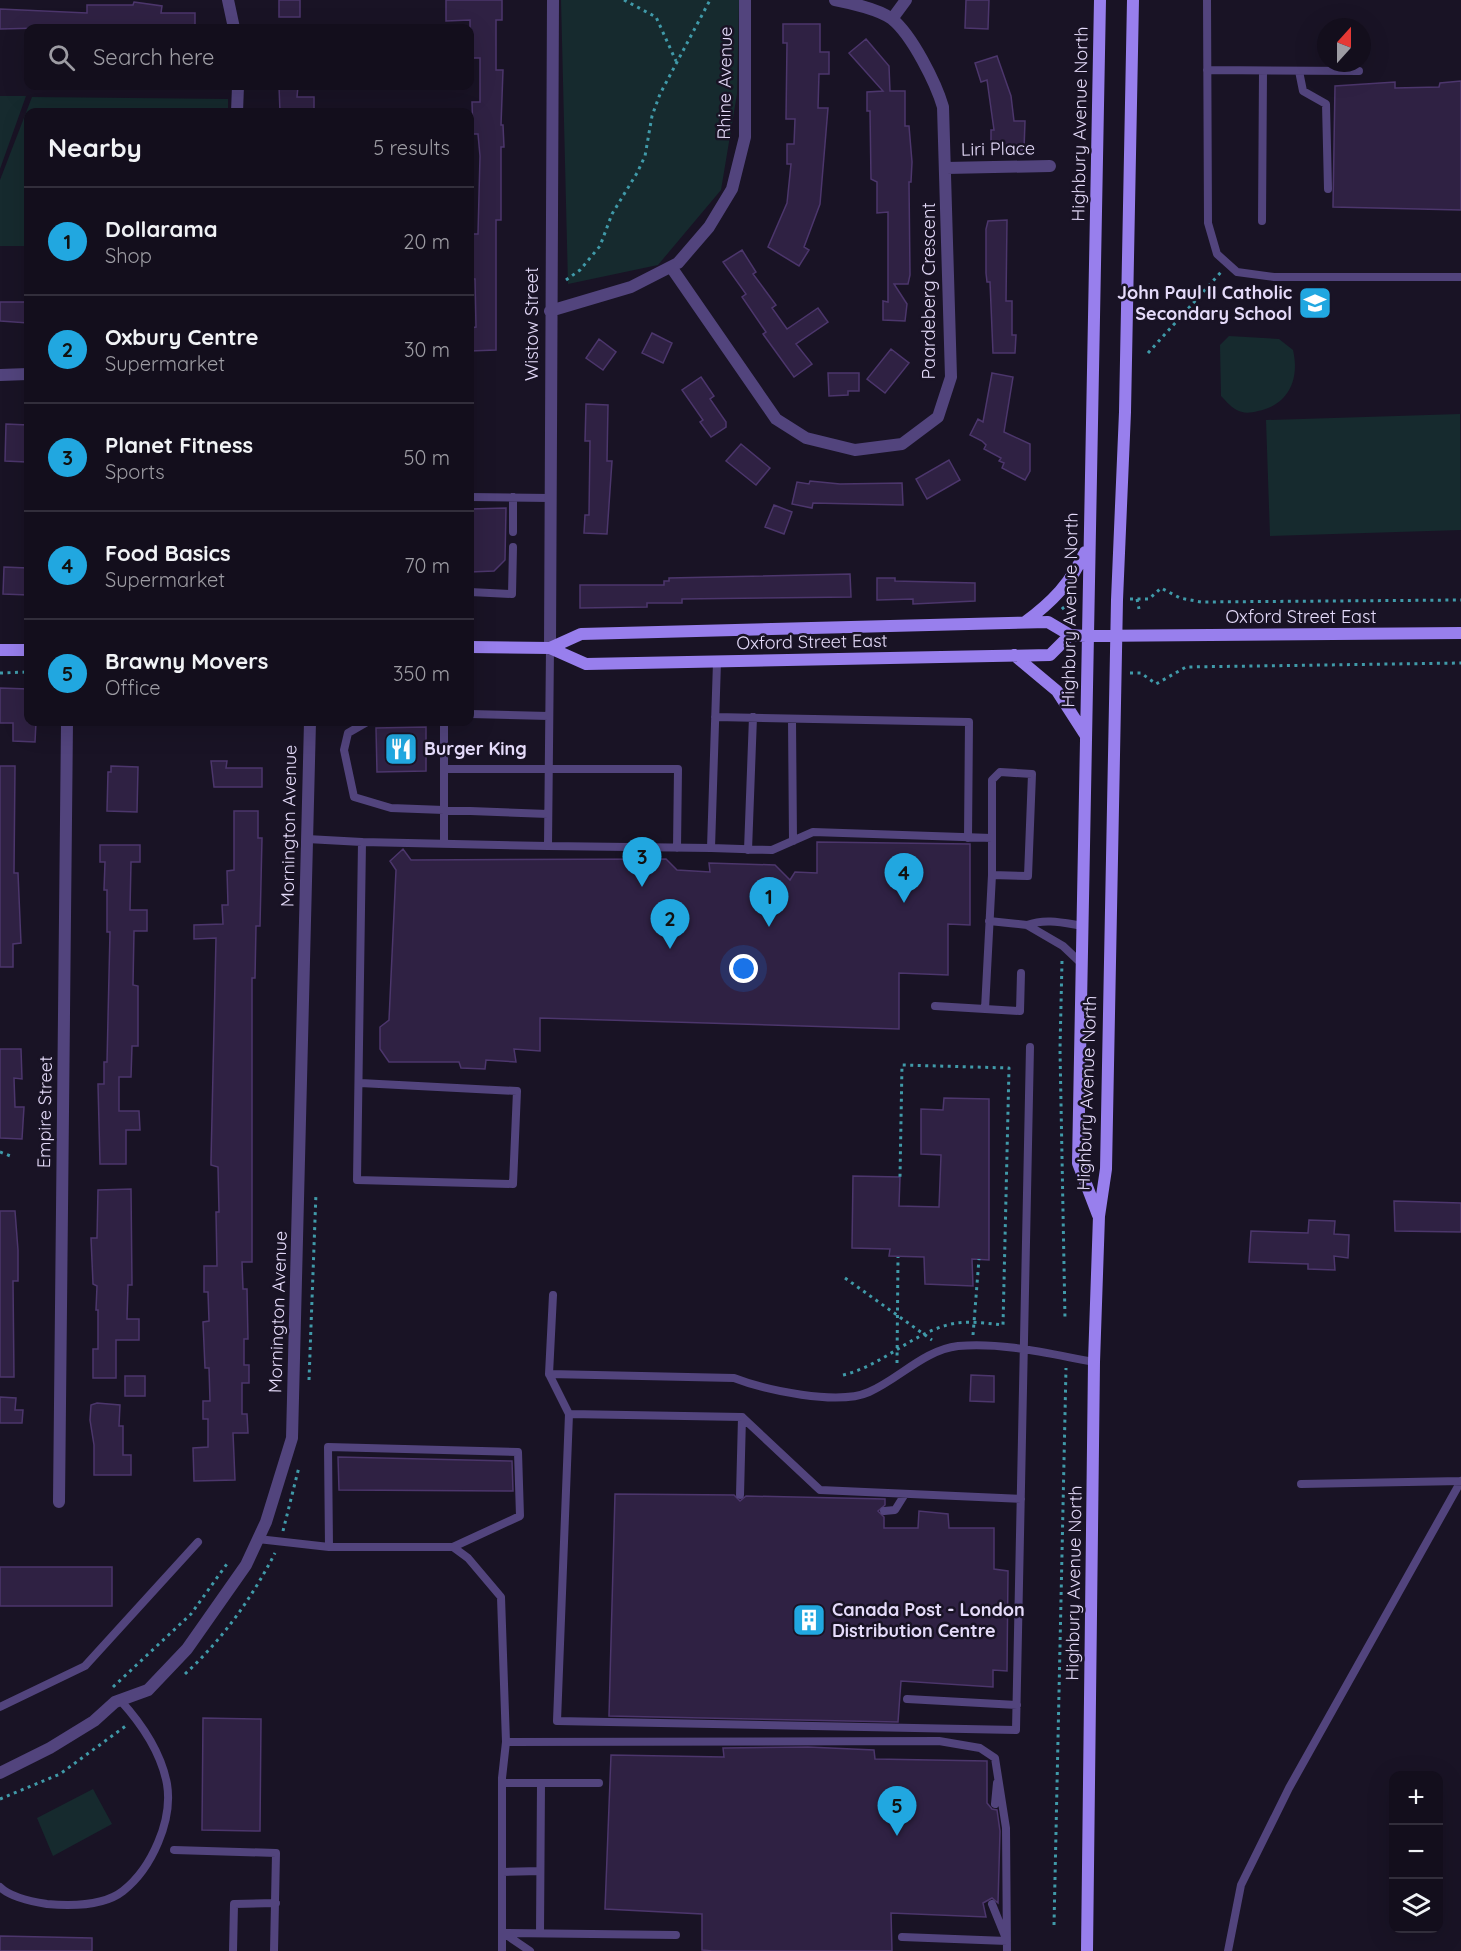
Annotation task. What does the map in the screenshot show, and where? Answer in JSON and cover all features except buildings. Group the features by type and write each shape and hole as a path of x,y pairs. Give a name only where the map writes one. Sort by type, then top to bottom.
{"main road":[{"name":"Highbury Avenue North","path":"1099,1216 1078,1163 1087,737 1086,636 1100,0"},
{"name":"Highbury Avenue North","path":"1087,1951 1094,1362 1099,1216 1106,1169 1118,636 1116,600 1124,423 1133,0"},
{"path":"1025,622 1047,606 1064,588 1078,568 1088,545"},
{"name":"Oxford Street East","path":"550,648 581,634 1025,622 1048,622 1070,635 1086,636 1461,633"},
{"name":"Oxford Street East","path":"474,647 550,648 586,664 717,662 1050,655 1070,635"},
{"path":"0,650 24,650"},
{"path":"1014,655 1057,691 1087,737"}],"street":[{"path":"228,0 233,24"},
{"name":"Wistow Street","path":"550,648 553,0"},
{"name":"Rhine Avenue","path":"550,311 631,287 678,263 708,227 732,189 745,137 745,0"},
{"name":"Paardeberg Crescent","path":"671,267 776,419 806,438 855,450 902,444 938,417 951,377 943,107 936,84 912,44 892,19 852,3 835,0"},
{"path":"892,19 906,0"},
{"path":"237,108 238,90"},
{"name":"Liri Place","path":"946,168 1050,166"},
{"path":"0,375 24,374"},
{"name":"Empire Street","path":"59,1502 67,726"},
{"name":"Mornington Avenue","path":"0,1773 50,1748 94,1721 120,1700 148,1690 188,1649 241,1573 258,1539 266,1522 292,1438 309,726"}],"lane":[{"path":"1207,0 1208,223 1217,254 1227,266 1237,272 1274,277 1461,277"},
{"path":"1207,70 1317,71"},
{"path":"1262,220 1263,71"},
{"path":"1299,71 1303,91 1326,104 1328,189"},
{"path":"474,497 550,498"},
{"path":"513,498 513,532"},
{"path":"474,592 512,594 513,547"},
{"path":"548,846 550,648"},
{"path":"711,848 717,662"},
{"path":"474,714 549,716"},
{"path":"715,717 969,722 968,838"},
{"path":"748,850 753,717"},
{"path":"792,718 793,841"},
{"path":"360,726 348,733 344,750 354,797 391,808 548,814"},
{"path":"444,726 444,843"},
{"path":"444,769 678,769 676,848"},
{"path":"985,1009 992,875 992,780 1000,772 1032,774 1028,876 992,875"},
{"path":"307,839 772,850 813,832 992,838"},
{"path":"360,1083 517,1091 513,1184 357,1180 362,842"},
{"path":"989,921 1027,925 1063,946 1082,964"},
{"path":"1027,925 1038,921 1053,921 1084,926"},
{"path":"935,1006 1020,1011 1022,973"},
{"path":"553,1295 549,1374 569,1414 557,1721 1016,1730 1030,1047"},
{"path":"549,1374 734,1378 763,1389 841,1396 868,1393 935,1353 958,1346 1023,1348 1094,1362"},
{"path":"569,1414 742,1417 820,1490 1021,1499"},
{"path":"740,1496 742,1417"},
{"path":"258,1539 329,1547 453,1547 520,1516 518,1452 328,1447 329,1547"},
{"path":"1301,1484 1461,1481"},
{"path":"1228,1951 1241,1885 1289,1788 1461,1481"},
{"path":"884,1511 895,1510 905,1494"},
{"path":"0,1707 85,1666 198,1542"},
{"path":"453,1547 468,1558 501,1597 506,1742 502,1783 504,1933 502,1951"},
{"path":"908,1699 1017,1705"},
{"path":"0,1887 38,1903 63,1905 95,1902 122,1892 143,1870 159,1841 166,1812 167,1785 159,1761 140,1722 120,1700"},
{"path":"506,1742 939,1742 980,1748 995,1758 999,1772 1006,1828 1007,1951"},
{"path":"994,1804 999,1772"},
{"path":"502,1783 599,1783"},
{"path":"540,1933 541,1783"},
{"path":"174,1850 276,1853 274,1951"},
{"path":"503,1872 540,1871"},
{"path":"233,1951 234,1904 276,1903"},
{"path":"992,1904 1007,1941"},
{"path":"504,1933 676,1935"},
{"path":"504,1933 530,1951"},
{"path":"902,1937 1007,1941"}],"path":[{"path":"624,0 656,17 676,61"},
{"path":"560,285 580,270 600,246 612,214 645,156 652,116 676,61 710,0"},
{"path":"1148,353 1227,266"},
{"path":"1116,600 1149,599 1161,588 1180,598 1201,602 1461,600"},
{"path":"1137,599 1139,609"},
{"path":"1116,674 1141,673 1156,684 1186,667 1461,663"},
{"path":"1140,666 1141,673"},
{"path":"1066,669 1066,685"},
{"path":"0,673 24,672"},
{"path":"1066,675 1077,675"},
{"path":"1062,957 1060,1049 1065,1319"},
{"path":"843,1375 864,1370 923,1335 948,1324 974,1322 1003,1325 1009,1068 902,1065 900,1177"},
{"path":"0,1152 13,1157"},
{"path":"897,1365 898,1257"},
{"path":"973,1337 979,1259"},
{"path":"845,1278 936,1343"},
{"path":"1054,1925 1066,1367"},
{"path":"177,1681 229,1627 261,1581 276,1550"},
{"path":"106,1694 191,1614 229,1561"},
{"path":"0,1799 60,1774 127,1725"}],"green space":[{"path":"561,0 739,0 737,94 721,190 658,265 568,284"},
{"path":"0,96 26,96 0,169"},
{"path":"32,97 228,99 228,108 28,108"},
{"path":"24,118 24,246 0,246 0,180"},
{"path":"1229,336 1279,339 1293,350 1295,371 1293,381 1284,397 1277,403 1249,413 1233,408 1221,396 1220,345"},
{"path":"1460,414 1461,530 1270,536 1266,420"},
{"path":"93,1789 112,1824 53,1856 37,1818"}],"place":[{"name":"John Paul II Catholic Secondary School","path":"1315,303"},
{"name":"Burger King","path":"401,749"},
{"name":"Planet Fitness","path":"642,887"},
{"name":"Food Basics","path":"904,903"},
{"name":"Dollarama","path":"769,927"},
{"name":"Oxbury Centre","path":"670,949"},
{"name":"Canada Post - London Distribution Centre","path":"809,1620"},
{"name":"Brawny Movers","path":"897,1836"}]}
